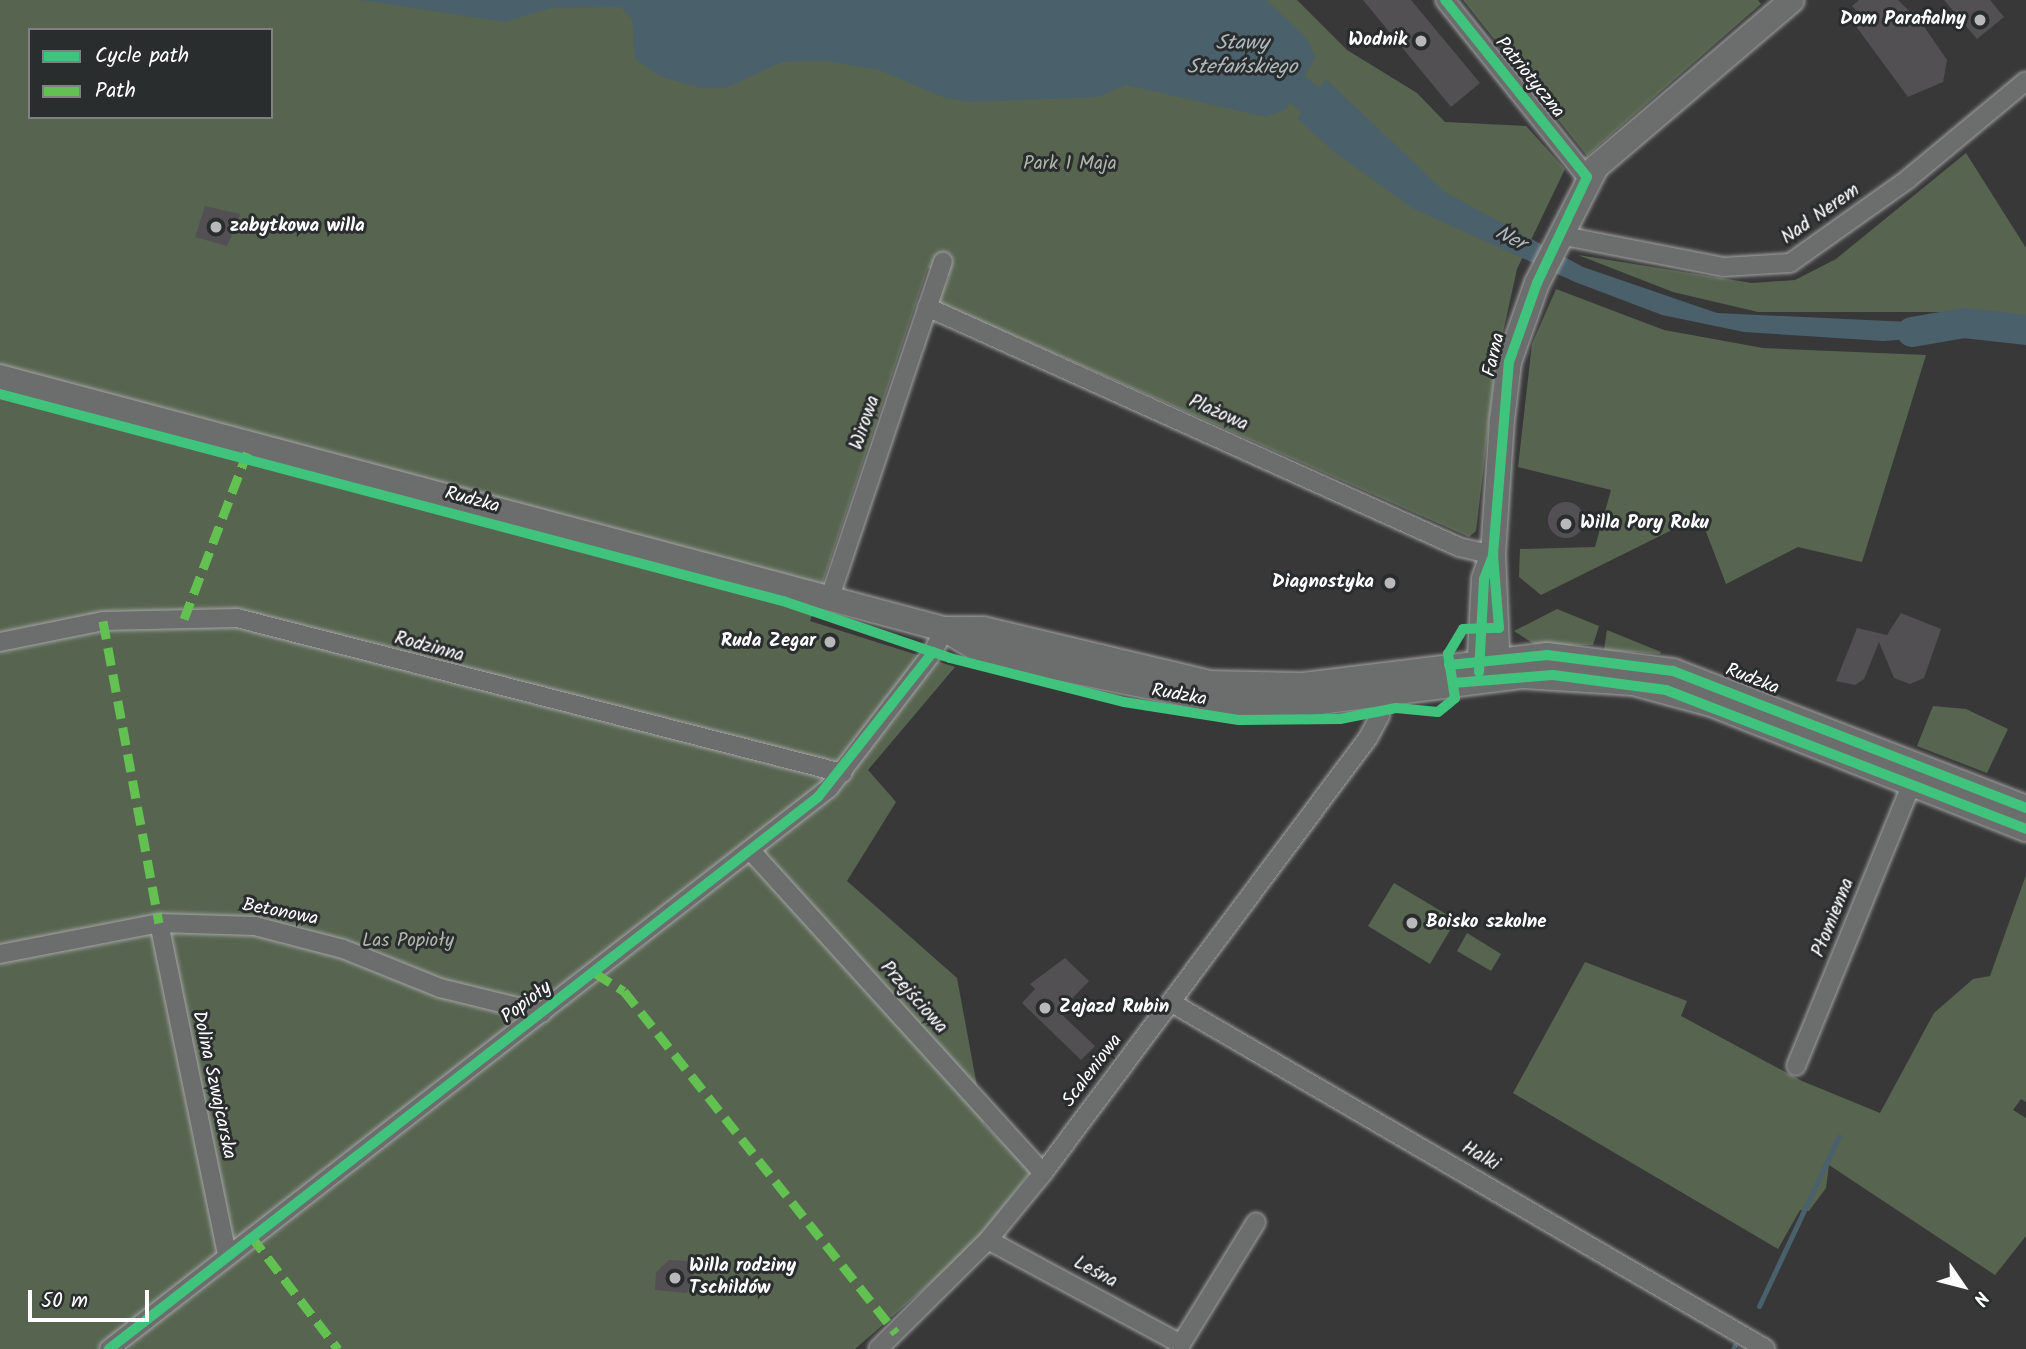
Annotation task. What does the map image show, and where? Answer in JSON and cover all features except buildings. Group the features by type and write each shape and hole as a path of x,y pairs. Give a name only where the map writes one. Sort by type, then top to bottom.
{"street":[{"name":"Patriotyczna","path":"1445,0 1587,177"},
{"name":"Farna","path":"1489,669 1483,579 1493,555 1506,382 1537,283 1587,177 1792,0"},
{"name":"Nad Nerem","path":"1557,240 1723,267 1778,267 1822,244 2026,81"},
{"name":"Wirowa","path":"830,597 943,262"},
{"name":"Plażowa","path":"927,307 1459,547 1493,555"},
{"name":"Rudzka","path":"0,377 830,597 944,629 976,648 1018,660 1204,701 1304,704 1381,694 1489,669 1577,677 1666,690 2026,829"},
{"name":"Rodzinna","path":"0,642 103,621 237,618 842,773"},
{"name":"Rudzka","path":"944,629 983,629 1151,672 1240,686 1333,683 1489,669 1575,656 1672,671 2026,808"},
{"name":"Popioły","path":"109,1349 227,1254 752,852 842,773 933,652 944,629"},
{"name":"Scaleniowa","path":"878,1349 988,1240 1043,1173 1371,733 1381,694"},
{"name":"Płomienna","path":"1796,1066 1912,785"},
{"name":"Przejściowa","path":"752,852 1043,1173"},
{"name":"Betonowa","path":"0,954 159,923 255,926 311,939 440,988 542,1013"},
{"name":"Dolina Szwajcarska","path":"159,923 227,1254"},
{"name":"Halki","path":"1172,1003 1766,1349"},
{"name":"Leśna","path":"988,1240 1180,1347 1256,1222"}],"green space":[{"path":"0,0 1297,0 1347,50 1417,93 1445,122 1526,126 1565,169 1517,269 1496,364 1476,531 1469,537 938,302 949,276 928,268 810,621 955,667 868,770 896,802 847,881 957,978 984,1124 1031,1171 971,1248 855,1349 0,1349"},
{"path":"1463,0 1758,0 1761,4 1587,156"},
{"path":"1966,153 2026,248 2026,320 1963,312 1758,312 1673,292 1578,255 1752,283 1795,280 1836,259"},
{"path":"1556,289 1664,330 1763,348 1926,355 1862,562 1798,547 1726,584 1700,516 1541,595 1519,577 1520,549 1595,547 1611,490 1518,467 1532,344"},
{"path":"1557,609 1599,626 1593,645 1537,646 1514,631"},
{"path":"1607,630 1661,652 1604,650"},
{"path":"1933,706 1966,709 2008,729 1987,773 1917,746"},
{"path":"2026,875 2026,1102 2021,1099 2013,1110 2026,1118 2026,1236 1995,1275 1829,1165 1826,1188 1809,1211 1800,1210 1778,1249 1513,1093 1585,962 1687,1001 1681,1016 1802,1081 1880,1113 1934,1013 1973,979 1990,976"},
{"name":"Boisko szkolne","path":"1394,883 1456,920 1430,964 1368,926"},
{"name":"Boisko szkolne","path":"1467,933 1501,954 1491,971 1457,951"}],"water":[{"name":"Stawy Stefańskiego","path":"361,0 1266,0 1307,38 1315,58 1286,109 1266,117 1126,85 1098,97 971,102 945,98 879,70 825,61 782,62 725,88 701,88 659,76 635,59 632,19 621,7 552,8 504,22"},
{"path":"1326,79 1445,192 1583,267 1717,313 1952,324 1949,336 1883,341 1744,332 1662,315 1575,282 1412,208 1333,151 1297,118"}],"waterway":[{"name":"Ner","path":"1268,66 1341,124"},
{"name":"Ner","path":"1912,332 1964,323 2026,330"},
{"path":"1759,1306 1839,1136"},
{"path":"1733,1349 1735,1345"}],"marked path":[{"path":"184,619 247,453"},
{"path":"103,621 159,923"},
{"path":"595,973 624,991 896,1333"},
{"path":"251,1236 338,1349"}],"cycle path":[{"path":"0,394 783,601 950,658 1124,702 1239,720 1340,719 1396,708 1438,712 1455,698 1448,654 1463,629 1499,628 1493,555 1509,362 1537,283 1587,177 1445,0"},
{"path":"1479,672 1484,579 1493,555"},
{"path":"109,1349 818,797 933,652"},
{"path":"1449,665 1547,655 1673,671 2026,808"},
{"path":"1453,683 1553,675 1666,690 2026,829"}],"place":[{"name":"Dom Parafialny","path":"1980,20"},
{"name":"Wodnik","path":"1421,41"},
{"name":"zabytkowa willa","path":"216,227"},
{"name":"Willa Pory Roku","path":"1566,524"},
{"name":"Diagnostyka","path":"1390,583"},
{"name":"Ruda Zegar","path":"830,642"},
{"name":"Boisko szkolne","path":"1412,923"},
{"name":"Zajazd Rubin","path":"1045,1008"},
{"name":"Willa rodziny Tschildów","path":"675,1278"}],"park label":[{"name":"Park 1 Maja","path":"1070,165"},
{"name":"Las Popioły","path":"408,942"}]}
